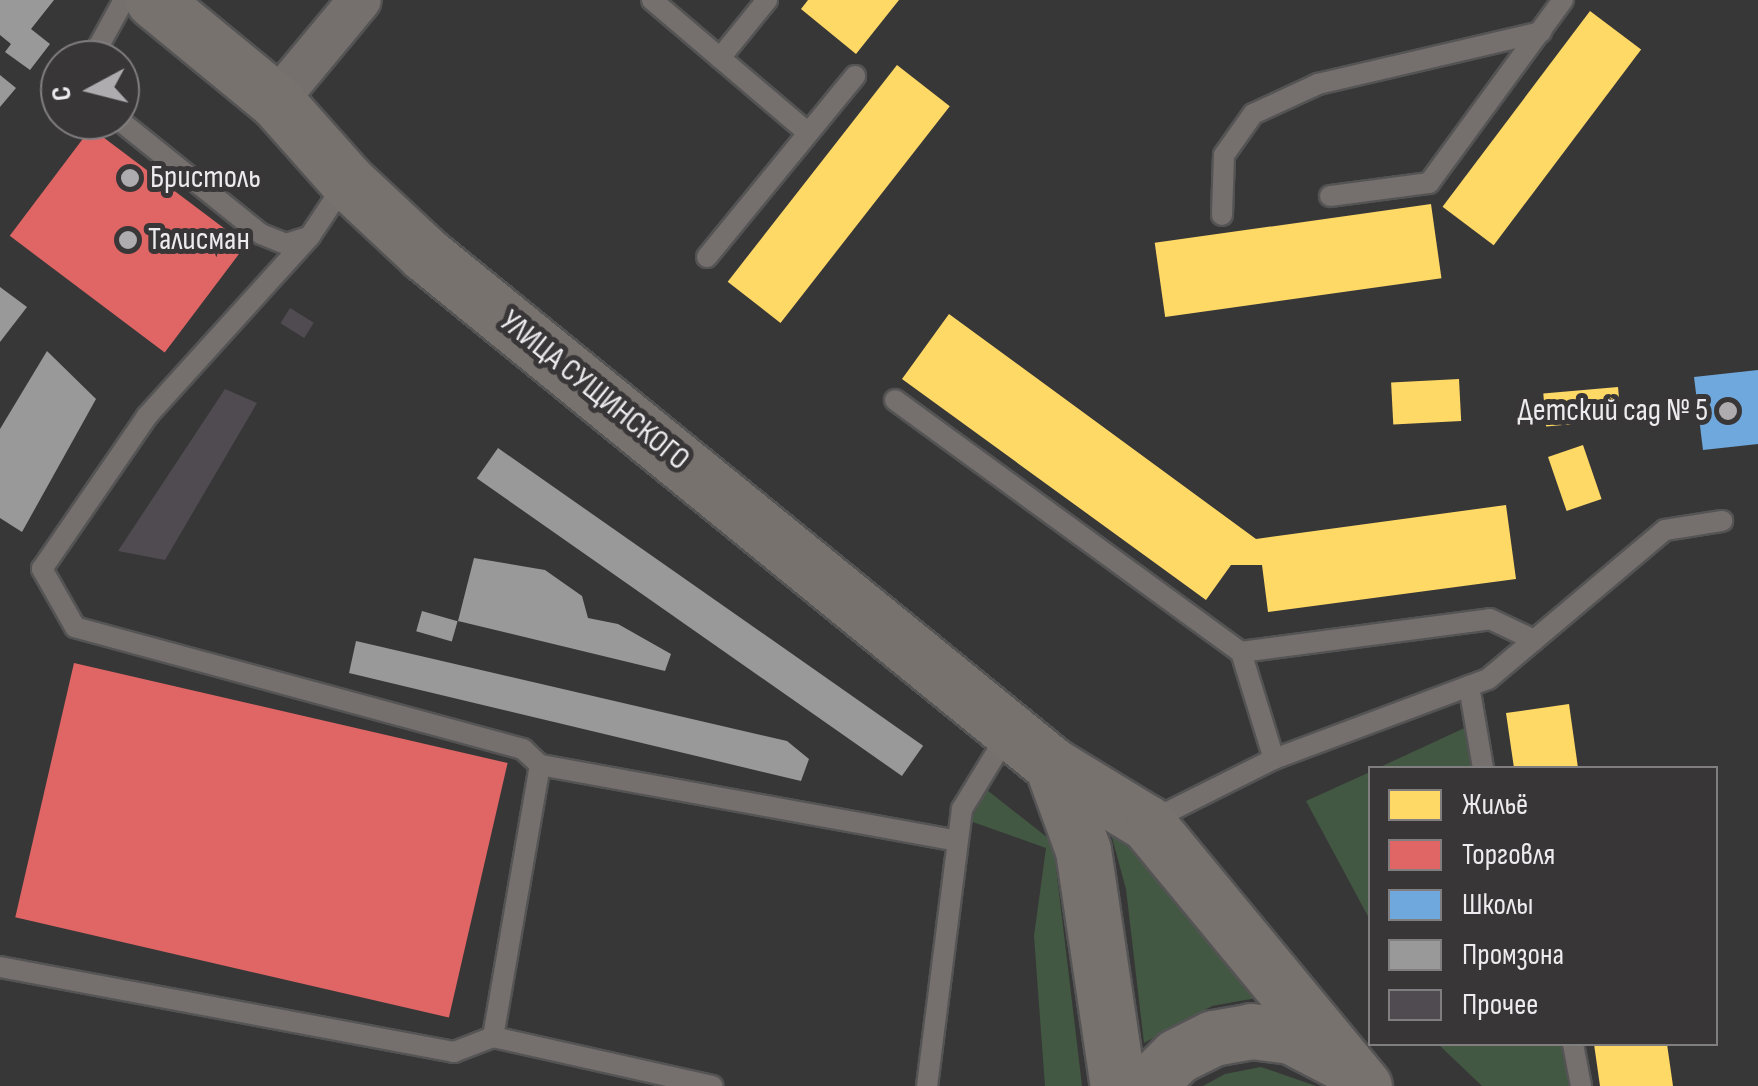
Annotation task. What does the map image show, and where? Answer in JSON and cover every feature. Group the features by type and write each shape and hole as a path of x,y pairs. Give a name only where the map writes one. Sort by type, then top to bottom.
{"street":[{"name":"УЛИЦА СУЩИНСКОГО","path":"153,0 276,100 347,181 426,254 1052,766 1147,823 1362,1082"},
{"path":"276,100 360,0"},
{"path":"1052,766 1083,850 1118,1086"},
{"path":"1148,1086 1177,1056 1213,1038 1251,1031 1291,1036 1332,1054 1362,1082"}],"lane":[{"path":"102,40 124,0"},
{"path":"652,0 808,134"},
{"path":"720,58 767,0"},
{"path":"1330,196 1428,183 1563,0"},
{"path":"1222,216 1224,155 1253,114 1318,84 1541,32"},
{"path":"708,257 855,76"},
{"path":"140,137 261,234 286,244 310,236"},
{"path":"347,181 310,236 147,416 42,569 75,626 524,749 540,766 957,841"},
{"path":"895,400 1241,652 1274,759"},
{"path":"1147,823 1274,759 1488,679 1665,530 1722,521"},
{"path":"1241,652 1490,618 1534,640"},
{"path":"1469,686 1483,766"},
{"path":"927,1086 962,809 1010,730"},
{"path":"493,1038 540,766"},
{"path":"0,967 454,1052 493,1038 713,1086"},
{"path":"1573,1046 1581,1086"}],"green space":[{"path":"1471,725 1477,766 1382,766"},
{"path":"1368,773 1368,916 1306,801"},
{"path":"987,790 1053,842 1082,1086 1045,1086 1034,936 1046,848 970,821"},
{"path":"1105,812 1262,997 1212,1006 1144,1043 1126,889"},
{"path":"1440,1046 1566,1046 1575,1086 1482,1086"},
{"path":"1261,1067 1316,1086 1203,1086 1225,1074"}],"building: Жильё":[{"path":"808,0 899,0 856,54 801,9"},
{"path":"1590,11 1641,50 1494,245 1443,207"},
{"path":"897,65 950,106 780,323 728,282"},
{"path":"1431,204 1441,278 1165,317 1155,243"},
{"path":"949,314 1256,539 1506,505 1516,579 1268,612 1262,565 1231,565 1206,600 902,379"},
{"path":"1459,379 1461,421 1393,425 1391,383"},
{"path":"1618,387 1621,420 1546,426 1543,394"},
{"path":"1583,445 1602,499 1567,511 1548,457"},
{"path":"1569,704 1578,766 1514,766 1506,713"},
{"path":"1594,1046 1667,1046 1673,1086 1600,1086"}],"building: Торговля":[{"name":"Талисман","path":"82,140 107,140 246,245 165,353 10,236"},
{"path":"74,663 508,763 449,1017 15,917"}],"building: Школы":[{"name":"Детский сад № 5","path":"1758,370 1758,444 1703,450 1694,377"}],"building: Промзона":[{"path":"0,0 54,0 31,29 45,40 40,40 40,57 30,70 5,52 11,44 0,35"},
{"path":"0,75 16,88 0,107"},
{"path":"0,287 27,307 0,342"},
{"path":"47,351 96,399 22,532 0,518 0,429"},
{"path":"498,448 923,746 902,776 477,478"},
{"path":"474,558 545,570 582,596 588,618 618,624 671,654 665,671 458,621"},
{"path":"422,611 458,621 452,641 416,631"},
{"path":"356,641 787,741 809,759 801,781 349,673"}],"building: Прочее":[{"path":"290,308 314,323 304,338 280,323"},
{"path":"225,389 257,403 165,560 118,551"}],"place":[{"name":"Бристоль","path":"130,178"},
{"name":"Талисман","path":"128,240"},
{"name":"Детский сад № 5","path":"1728,411"}]}
